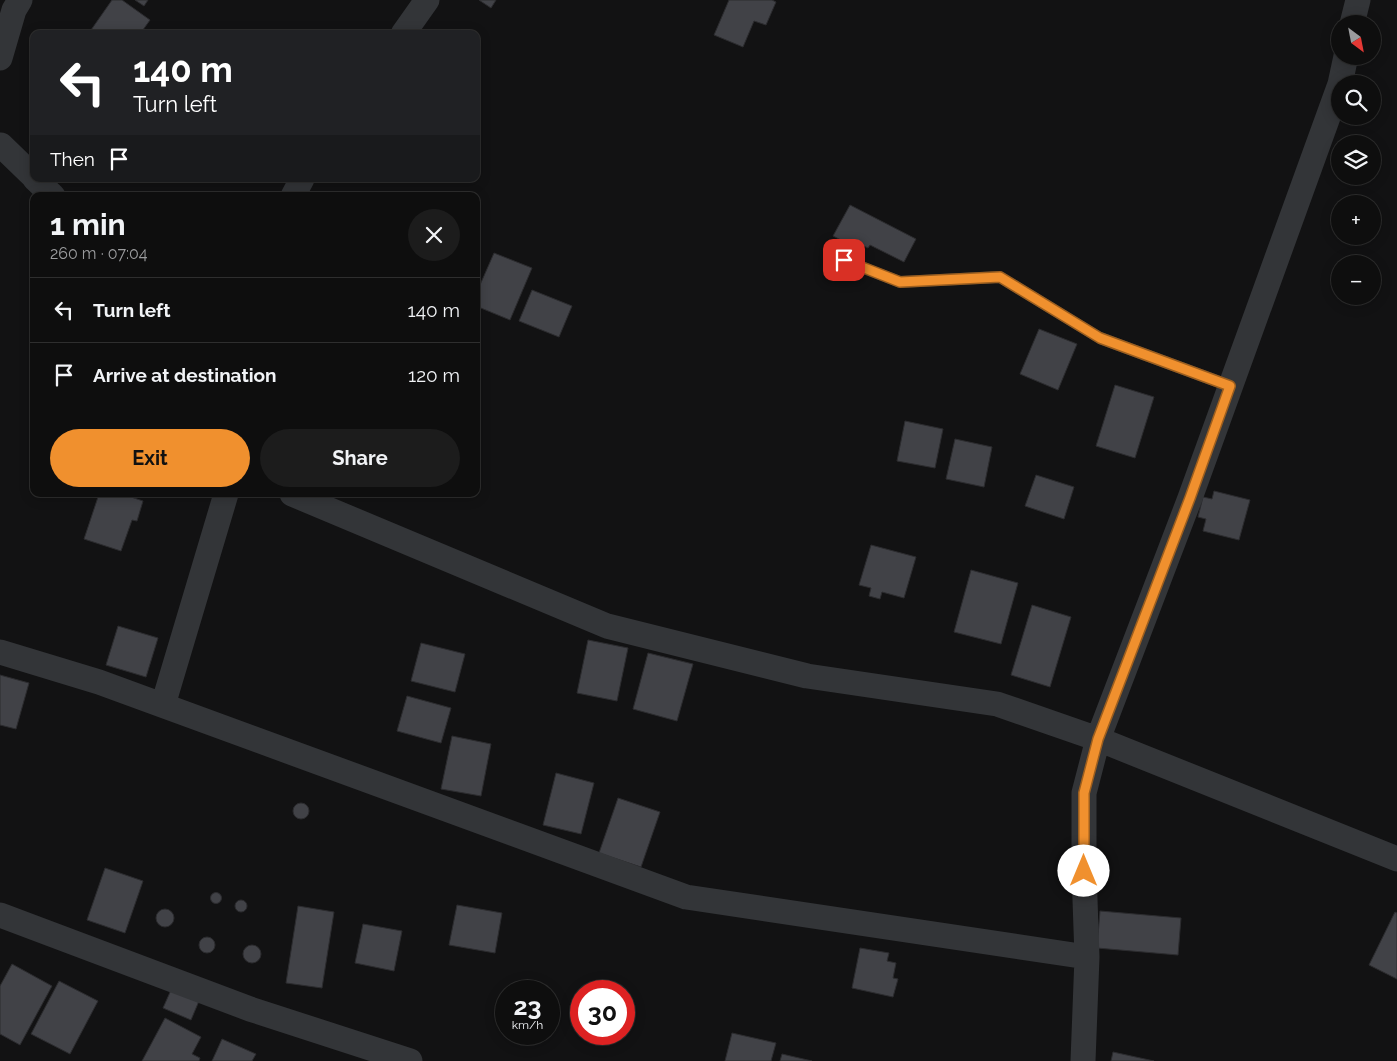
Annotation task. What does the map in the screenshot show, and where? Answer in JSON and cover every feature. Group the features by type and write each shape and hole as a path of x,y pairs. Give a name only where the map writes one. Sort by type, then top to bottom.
{"street":[{"path":"0,58 14,10 20,0"},
{"path":"406,30 427,0"},
{"path":"1354,15 1358,0"},
{"path":"1083,1061 1087,957 1084,793 1098,739 1190,498 1331,109"},
{"path":"0,141 0,146 30,173"},
{"path":"39,182 50,192"},
{"path":"163,705 225,497"},
{"path":"299,497 607,626 807,676 997,704 1098,739 1397,859"},
{"path":"0,652 99,682 686,897 1087,957"},
{"path":"0,915 250,1009 410,1061"}],"lane":[{"path":"844,260 900,282 1000,277 1100,338 1230,386"}],"building":[{"path":"112,0 122,0 150,20 143,30 91,30"},
{"path":"135,0 148,0 144,6"},
{"path":"479,0 496,0 491,8"},
{"path":"729,0 772,0 776,2 766,25 754,21 743,47 714,35"},
{"path":"850,205 916,239 904,262 870,245 868,248 851,240 849,244 833,236"},
{"path":"494,253 532,268 510,320 480,308 480,285"},
{"path":"532,290 572,306 559,337 519,321"},
{"path":"1039,329 1077,344 1058,390 1020,374"},
{"path":"1115,385 1154,397 1135,458 1096,446"},
{"path":"905,421 943,429 935,468 897,461"},
{"path":"955,439 992,447 984,487 946,479"},
{"path":"1036,475 1074,487 1064,519 1025,506"},
{"path":"1214,491 1250,500 1239,540 1203,531 1206,519 1198,517 1203,497 1212,499"},
{"path":"98,497 131,497 143,501 137,521 132,520 121,551 84,539"},
{"path":"871,545 916,557 904,598 882,592 880,599 869,596 871,588 859,585"},
{"path":"971,570 1018,583 1001,644 954,632"},
{"path":"1032,605 1071,617 1050,687 1011,675"},
{"path":"118,626 158,638 146,677 106,665"},
{"path":"588,640 628,648 617,701 577,693"},
{"path":"421,643 465,654 455,692 411,681"},
{"path":"648,653 693,664 677,721 633,709"},
{"path":"0,675 29,683 16,729 0,725"},
{"path":"407,696 451,708 441,743 397,731"},
{"path":"452,736 491,744 481,796 441,789"},
{"path":"556,773 594,783 581,834 543,825"},
{"path":"618,798 660,812 641,867 599,853"},
{"path":"301,803 307,805 309,811 307,817 301,819 295,817 293,811 295,805"},
{"path":"105,868 143,881 125,933 87,920"},
{"path":"216,892 222,898 216,904 210,898"},
{"path":"243,900 246,901 246,911 239,912 236,911 235,904 236,901"},
{"path":"457,905 502,913 495,953 449,945"},
{"path":"298,906 334,912 322,988 286,983"},
{"path":"165,909 171,912 174,918 171,924 165,927 159,924 156,918 159,912"},
{"path":"1100,911 1181,918 1178,955 1097,948"},
{"path":"1395,912 1397,913 1397,979 1369,965"},
{"path":"363,924 402,931 394,971 355,963"},
{"path":"207,937 215,945 207,953 199,945"},
{"path":"252,945 258,948 261,954 258,960 252,963 246,960 243,954 246,948"},
{"path":"860,948 889,953 887,961 896,963 893,978 898,979 893,997 852,988"},
{"path":"12,964 52,986 20,1045 0,1034 0,986"},
{"path":"59,981 98,1001 70,1054 31,1034"},
{"path":"171,990 199,1001 191,1020 163,1008"},
{"path":"165,1018 201,1037 192,1054 200,1058 199,1061 142,1061"},
{"path":"732,1033 776,1043 771,1061 725,1061"},
{"path":"222,1039 256,1054 252,1061 212,1061"},
{"path":"1113,1052 1154,1061 1111,1061"},
{"path":"782,1054 812,1061 780,1061"}],"route":[{"path":"844,260 900,282 1000,277 1100,338 1230,386 1190,498 1098,739 1084,793 1084,871"}]}
